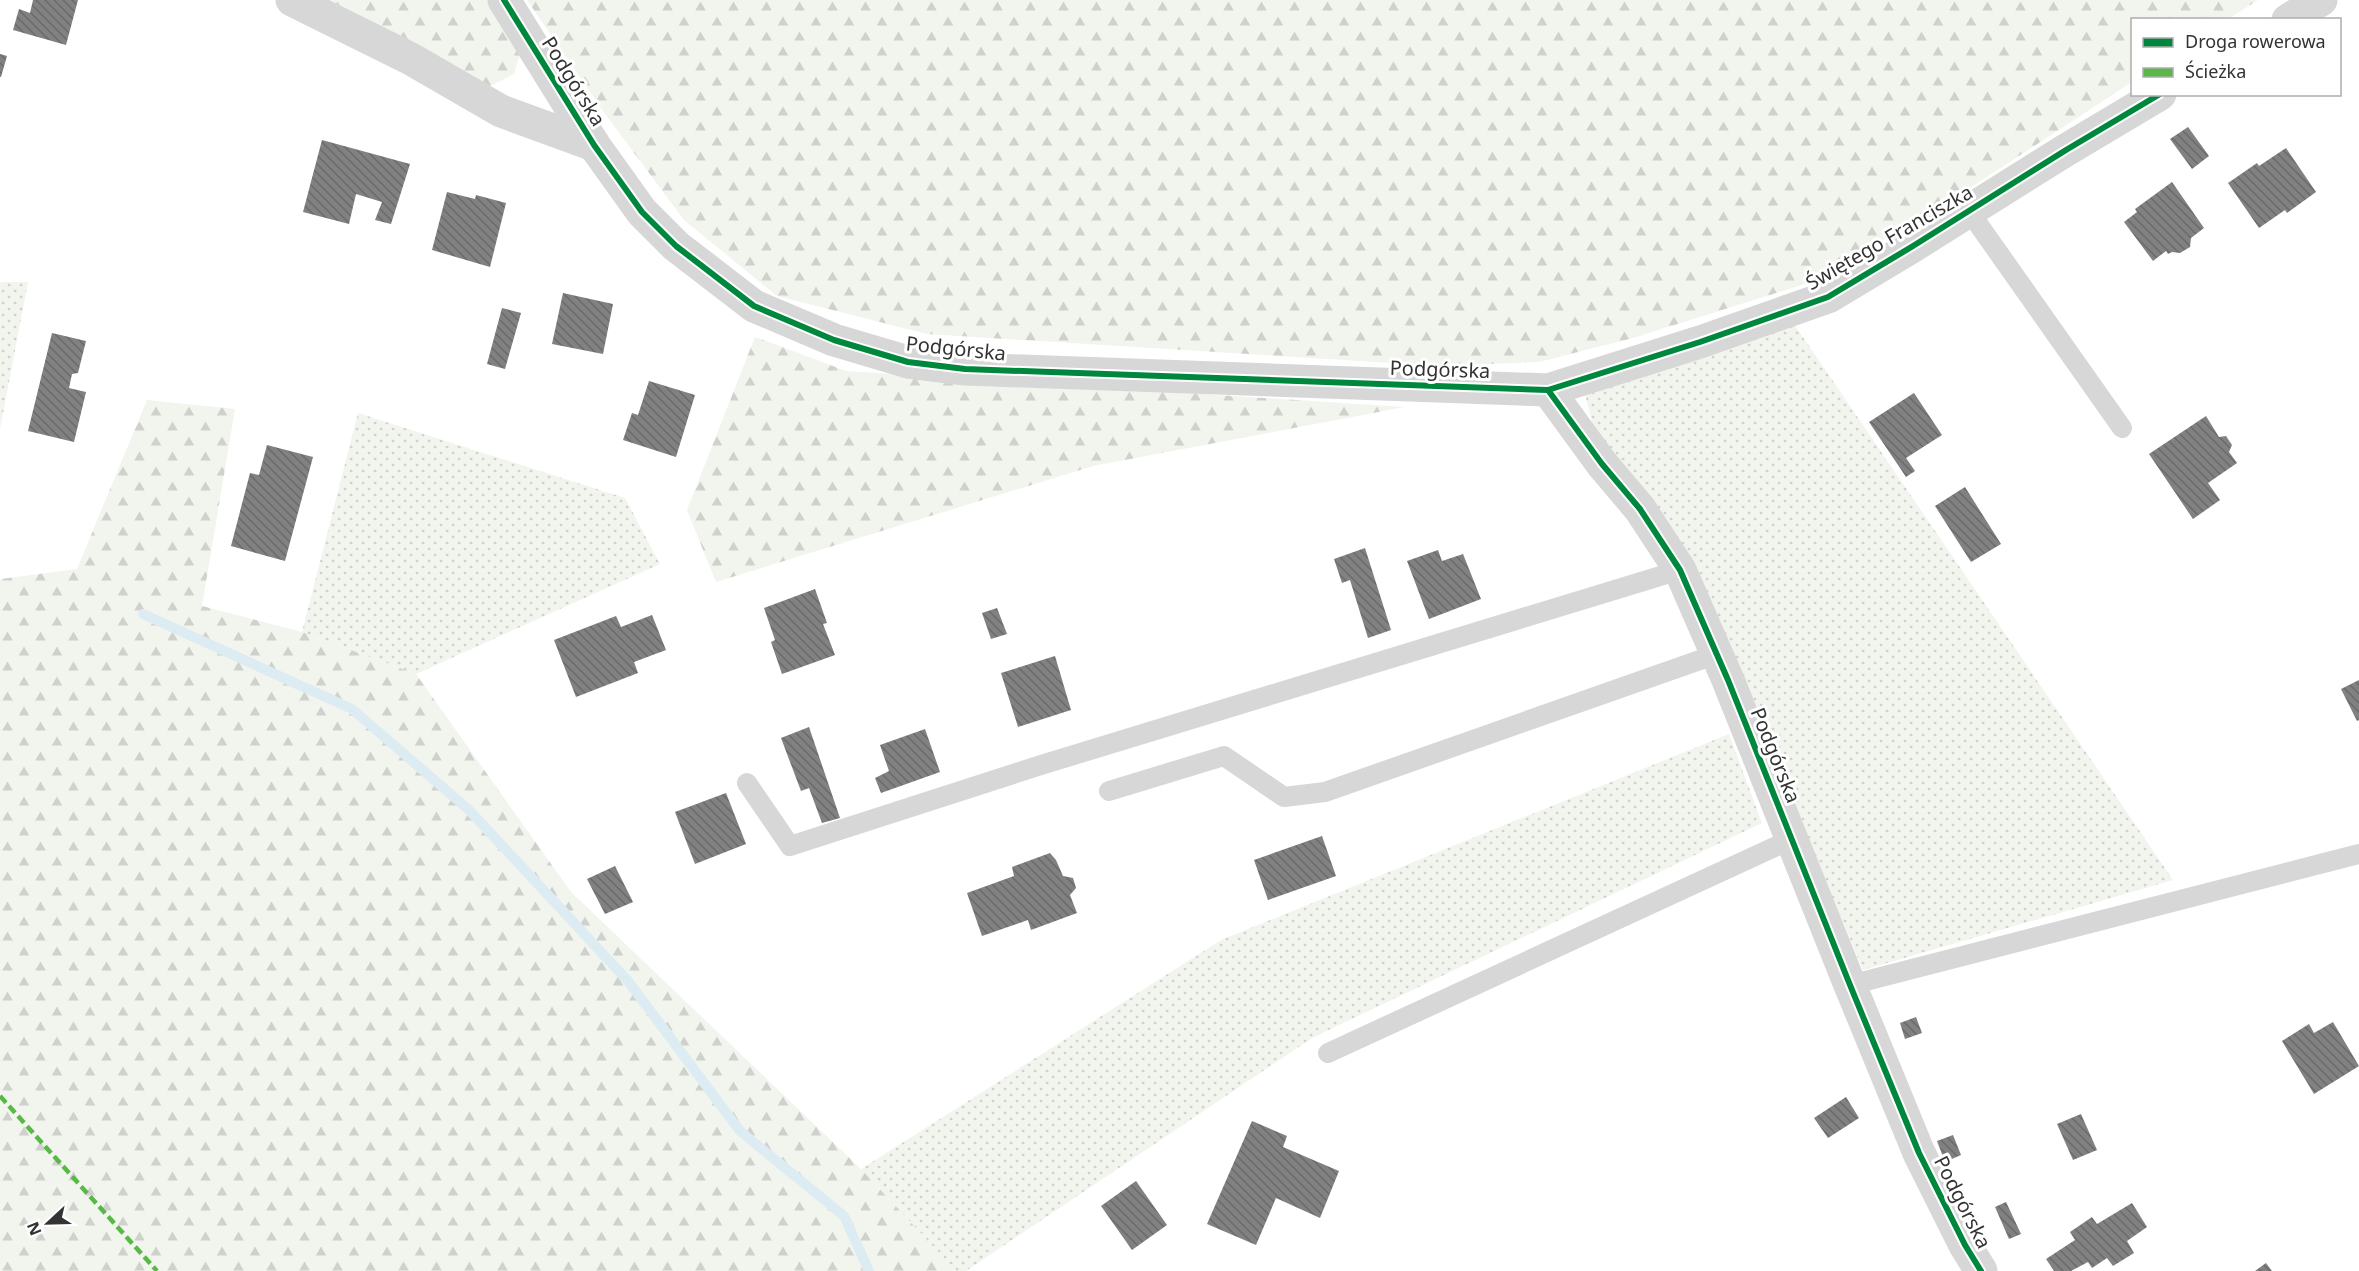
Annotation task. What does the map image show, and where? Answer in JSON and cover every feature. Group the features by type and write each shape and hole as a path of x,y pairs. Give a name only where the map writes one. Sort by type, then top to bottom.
{"street":[{"name":"Podgórska","path":"292,0 411,59 501,111 594,145"},
{"name":"Podgórska","path":"504,0 594,145 642,212 676,246 754,306 834,340 908,362 965,369 1548,390 1602,464 1640,509 1680,570 1717,654 1919,1153 1965,1245 1981,1271"},
{"path":"2291,18 2322,0"},
{"name":"Świętego Franciszka","path":"1548,390 1700,342 1828,297 2157,96"}],"lane":[{"path":"1969,211 2122,428"},
{"path":"747,783 790,846 1041,765 1680,570"},
{"path":"1109,791 1224,756 1284,797 1325,792 1717,654"},
{"path":"1328,1053 1792,839"},
{"path":"1850,985 2359,854"}],"green space":[{"path":"330,0 487,0 521,50 514,74 490,86 422,54"},
{"path":"527,0 2258,0 2230,18 2131,18 2131,83 1950,201 1805,284 1633,338 1539,362 1440,366 927,334 777,296 684,220 603,111"},
{"path":"0,282 28,282 0,429"},
{"path":"1794,324 2173,880 1863,970 1687,551 1594,430 1585,394"},
{"path":"755,337 846,371 1405,407 1093,466 716,582 687,510"},
{"path":"147,400 235,409 202,606 302,632 416,674 571,892 861,1169 956,1271 0,1271 0,579 77,569"},
{"path":"358,413 625,498 660,564 416,674 302,632"},
{"path":"1729,734 1762,823 1312,1038 966,1271 956,1271 861,1169 1221,940"}],"building":[{"path":"33,0 78,0 66,45 13,30 19,9 30,13"},
{"path":"0,54 7,56 1,77 0,77"},
{"path":"2188,127 2209,156 2192,169 2170,139"},
{"path":"322,140 410,164 391,224 375,220 382,202 356,194 349,224 303,212"},
{"path":"2286,148 2316,192 2287,213 2285,210 2259,228 2228,183 2257,163 2259,166"},
{"path":"2172,182 2204,228 2191,238 2190,247 2180,253 2168,254 2166,251 2153,261 2124,222 2137,212 2135,209"},
{"path":"447,192 475,199 476,195 506,203 490,267 432,250"},
{"path":"563,293 613,304 603,354 552,344"},
{"path":"502,308 521,313 505,369 487,364"},
{"path":"52,333 86,341 78,373 72,374 69,388 86,392 74,442 28,431"},
{"path":"649,381 695,395 676,457 623,440 632,413 638,415"},
{"path":"1914,393 1942,435 1906,458 1915,471 1906,477 1869,422"},
{"path":"2206,416 2219,437 2226,436 2232,445 2229,452 2237,463 2208,483 2220,500 2193,519 2149,454"},
{"path":"267,445 313,457 285,561 231,546 250,473 259,475"},
{"path":"1965,487 2001,544 1971,562 1935,506"},
{"path":"1365,548 1391,630 1368,638 1350,580 1342,583 1334,559"},
{"path":"1438,550 1442,561 1463,554 1481,599 1429,619 1407,561"},
{"path":"815,589 827,623 823,624 835,655 782,674 771,642 775,640 764,608"},
{"path":"997,608 1007,634 991,639 982,613"},
{"path":"652,615 666,650 634,662 638,673 576,697 554,640 616,616 621,627"},
{"path":"1055,656 1071,710 1018,727 1001,673"},
{"path":"2359,680 2359,720 2357,721 2341,689"},
{"path":"809,727 840,818 822,823 809,788 801,791 781,738"},
{"path":"925,729 940,772 881,793 875,778 889,771 880,745"},
{"path":"726,793 746,844 695,864 675,812"},
{"path":"1322,836 1336,876 1268,900 1254,860"},
{"path":"1050,853 1063,876 1073,878 1076,888 1070,895 1077,913 1031,930 1028,920 982,936 967,893 1014,876 1012,867"},
{"path":"615,866 633,902 605,914 587,879"},
{"path":"1916,1017 1922,1033 1905,1039 1900,1023"},
{"path":"2333,1022 2359,1066 2314,1094 2282,1041 2309,1024 2314,1033"},
{"path":"1846,1097 1859,1118 1828,1138 1814,1118"},
{"path":"2081,1114 2097,1150 2073,1160 2057,1124"},
{"path":"1252,1121 1287,1136 1283,1147 1339,1171 1320,1218 1276,1198 1256,1245 1207,1224"},
{"path":"1953,1135 1961,1155 1945,1162 1937,1141"},
{"path":"1136,1181 1167,1225 1132,1250 1101,1206"},
{"path":"2006,1202 2021,1234 2009,1239 1995,1207"},
{"path":"2132,1203 2147,1227 2127,1241 2134,1253 2113,1266 2107,1258 2092,1268 2088,1262 2071,1271 2054,1271 2046,1259 2075,1240 2070,1232 2092,1217 2097,1224"},
{"path":"2266,1263 2272,1271 2255,1271"}],"waterway":[{"path":"143,614 352,709 469,810 628,981 740,1131 844,1216 869,1271"}],"marked path":[{"path":"0,1096 157,1271"}],"cycle path":[{"path":"504,0 594,145 642,212 676,246 754,306 834,340 908,362 965,369 1548,390 1700,342 1828,297 2157,96"},
{"path":"1548,390 1602,464 1640,509 1680,570 1728,680 1919,1153 1965,1245 1981,1271"}]}
